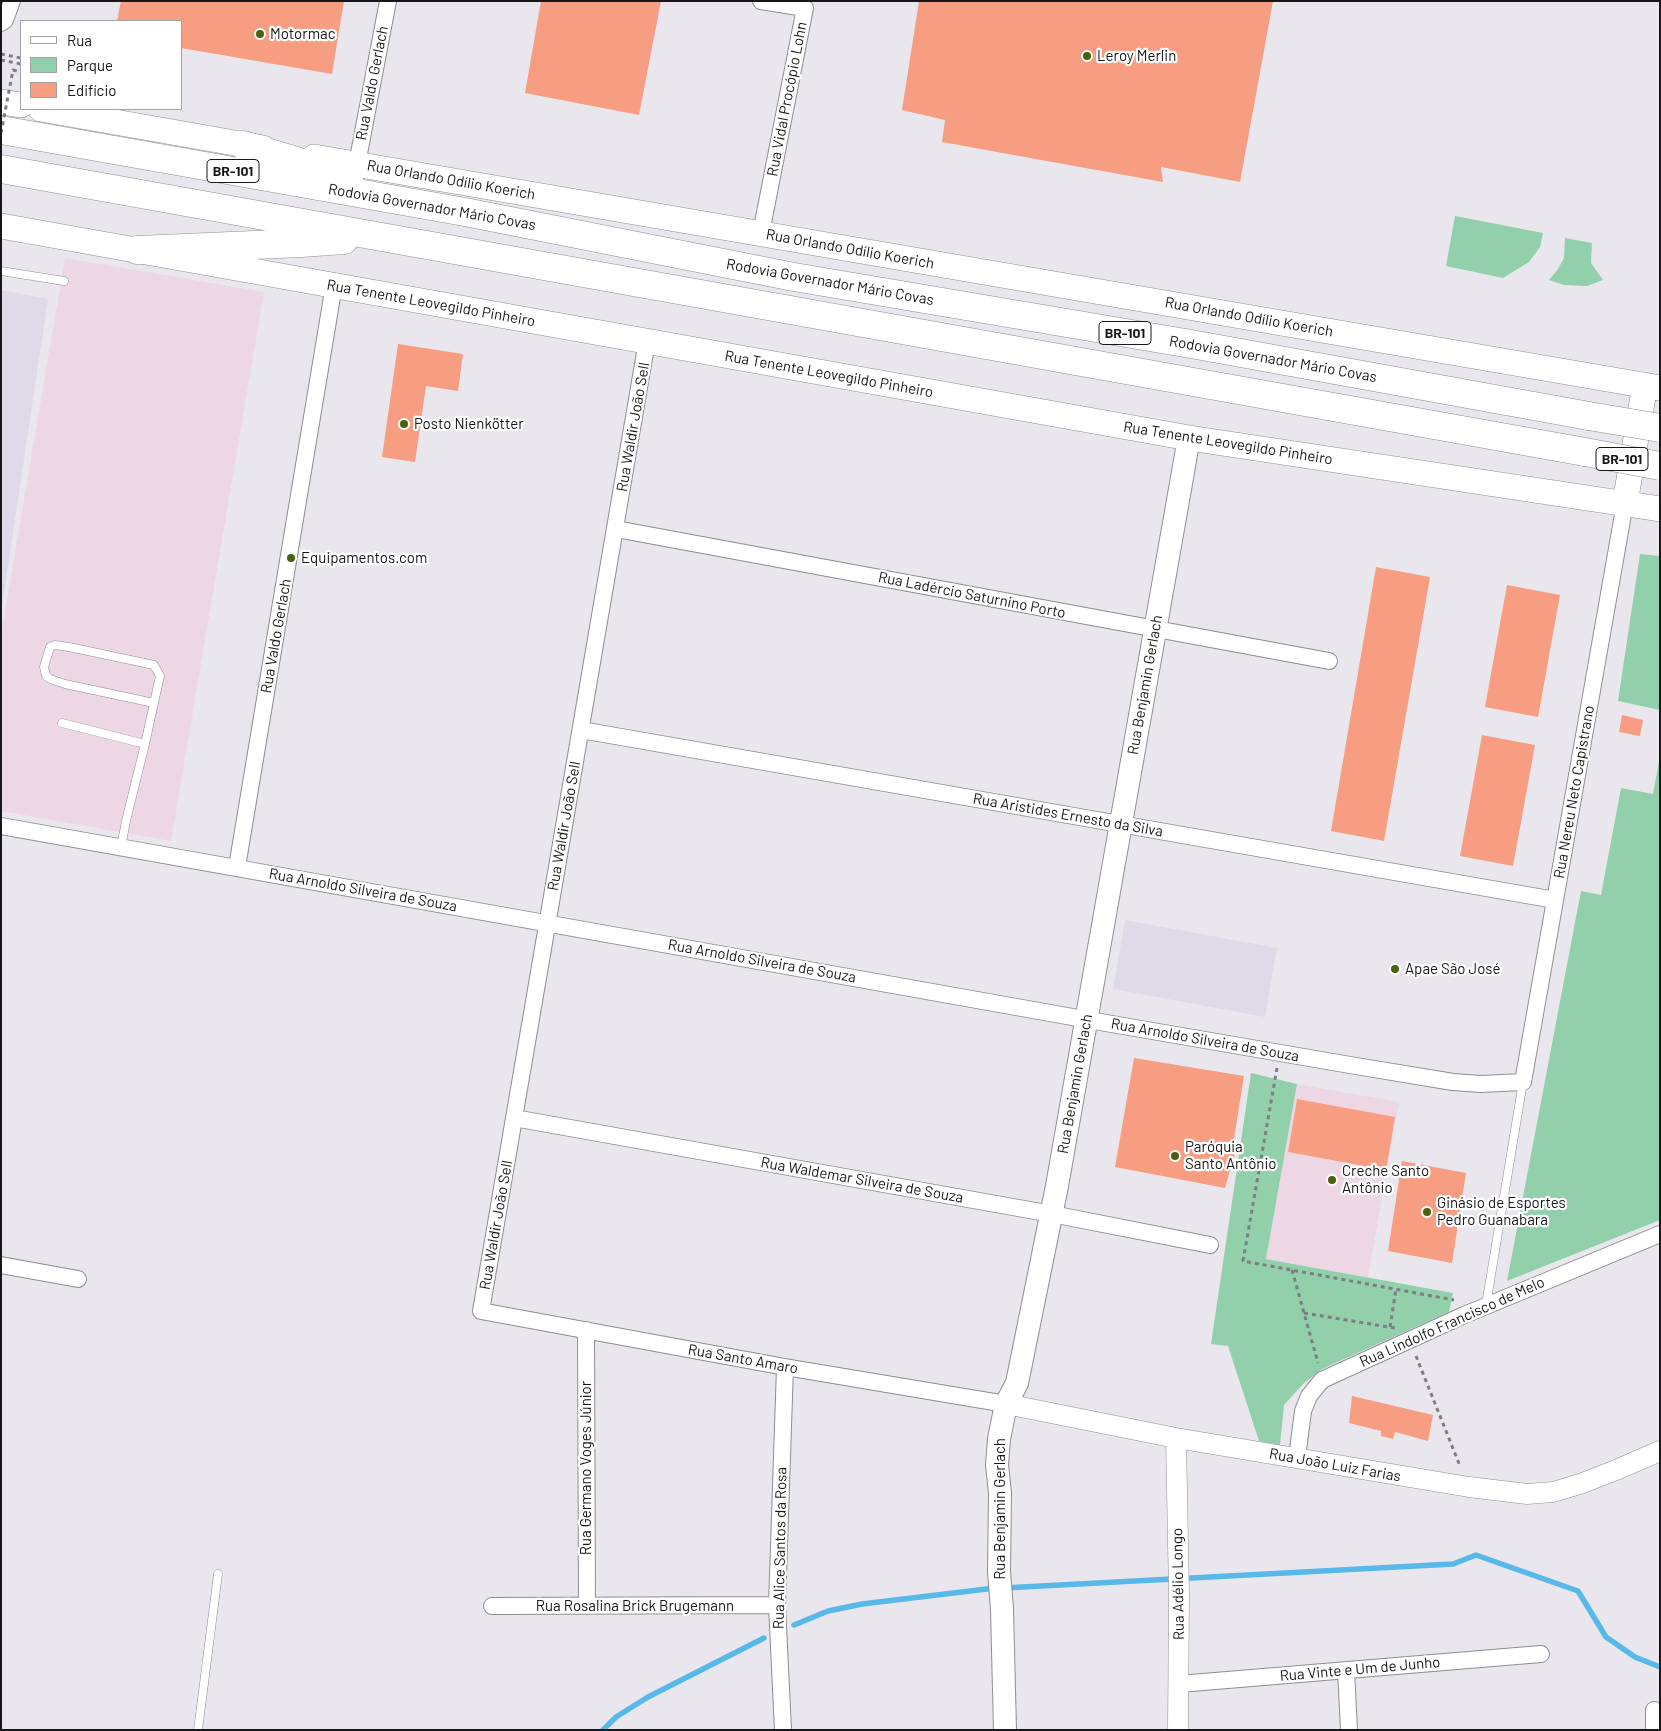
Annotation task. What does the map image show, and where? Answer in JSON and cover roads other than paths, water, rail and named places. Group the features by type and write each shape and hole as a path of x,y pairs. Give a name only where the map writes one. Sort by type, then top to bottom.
{"highway":[{"name":"Rodovia Governador Mário Covas","path":"1,132 465,212 794,277 1190,344 1660,428"},
{"path":"243,144 465,212"},
{"name":"BR-101","path":"1,169 1660,466"},
{"path":"137,250 301,243 380,236"}],"main road":[{"path":"1,102 20,105"},
{"name":"Rua Orlando Odílio Koerich","path":"47,110 1652,386"},
{"name":"Rua Tenente Leovegildo Pinheiro","path":"1,226 1189,438 1660,509"},
{"path":"1625,503 1652,386"},
{"name":"Rua Benjamin Gerlach","path":"1005,1730 1002,1609 999,1572 1000,1493 997,1465 999,1439 1006,1404 1017,1383 1052,1214 1189,438"}],"street":[{"path":"1,23 5,20 12,1"},
{"name":"Rua Valdo Gerlach","path":"356,164 388,1"},
{"name":"Rua Vidal Procópio Lohn","path":"761,1 805,5 761,233"},
{"name":"Rua Valdo Gerlach","path":"236,868 334,285"},
{"name":"Rua Waldir João Sell","path":"481,1311 647,341"},
{"name":"Rua Nereu Neto Capistrano","path":"1523,1082 1625,503"},
{"name":"Rua Ladércio Saturnino Porto","path":"616,529 1329,662"},
{"name":"Rua Aristides Ernesto da Silva","path":"581,730 1555,900"},
{"name":"Rua Arnoldo Silveira de Souza","path":"1,826 1086,1019 1453,1082 1481,1084 1523,1082"},
{"name":"Rua Waldemar Silveira de Souza","path":"514,1118 1052,1214 1210,1245"},
{"name":"Rua Lindolfo Francisco de Melo","path":"1297,1458 1303,1411 1309,1396 1322,1380 1486,1305 1660,1234"},
{"path":"1,1265 78,1279"},
{"name":"Rua Santo Amaro","path":"481,1311 785,1367 1006,1404"},
{"name":"Rua Germano Voges Júnior","path":"586,1330 586,1606"},
{"name":"Rua Alice Santos da Rosa","path":"783,1730 778,1605 785,1367"},
{"name":"Rua João Luiz Farias","path":"1006,1404 1176,1438 1469,1488 1527,1494 1552,1492 1580,1484 1660,1451"},
{"name":"Rua Adélio Longo","path":"1176,1438 1179,1594 1178,1730"},
{"name":"Rua Rosalina Brick Brugemann","path":"492,1606 778,1605"},
{"name":"Rua Vinte e Um de Junho","path":"1179,1684 1541,1654"},
{"path":"1346,1670 1349,1730"},
{"path":"1654,1710 1654,1730"}],"lane":[{"path":"1,271 64,281"},
{"path":"121,847 145,744 160,676 154,666 69,647 55,645 50,647 44,668 46,676 50,680 154,703"},
{"path":"62,724 145,744"},
{"path":"1486,1305 1523,1082"},
{"path":"198,1730 218,1574"}],"waterway":[{"path":"1004,1588 1453,1564 1476,1555 1578,1591 1606,1637 1635,1657 1660,1667"},
{"path":"794,1625 828,1611 862,1604 995,1588"},
{"path":"603,1730 616,1717 648,1697 764,1638"}],"place":[{"name":"Motormac","path":"260,34"},
{"name":"Leroy Merlin","path":"1087,56"},
{"name":"Posto Nienkötter","path":"404,424"},
{"name":"Equipamentos.com","path":"291,558"},
{"name":"Apae São José","path":"1395,969"},
{"name":"Paróquia Santo Antônio","path":"1175,1156"},
{"name":"Creche Santo Antônio","path":"1332,1180"},
{"name":"Ginásio de Esportes Pedro Guanabara","path":"1427,1212"}]}
